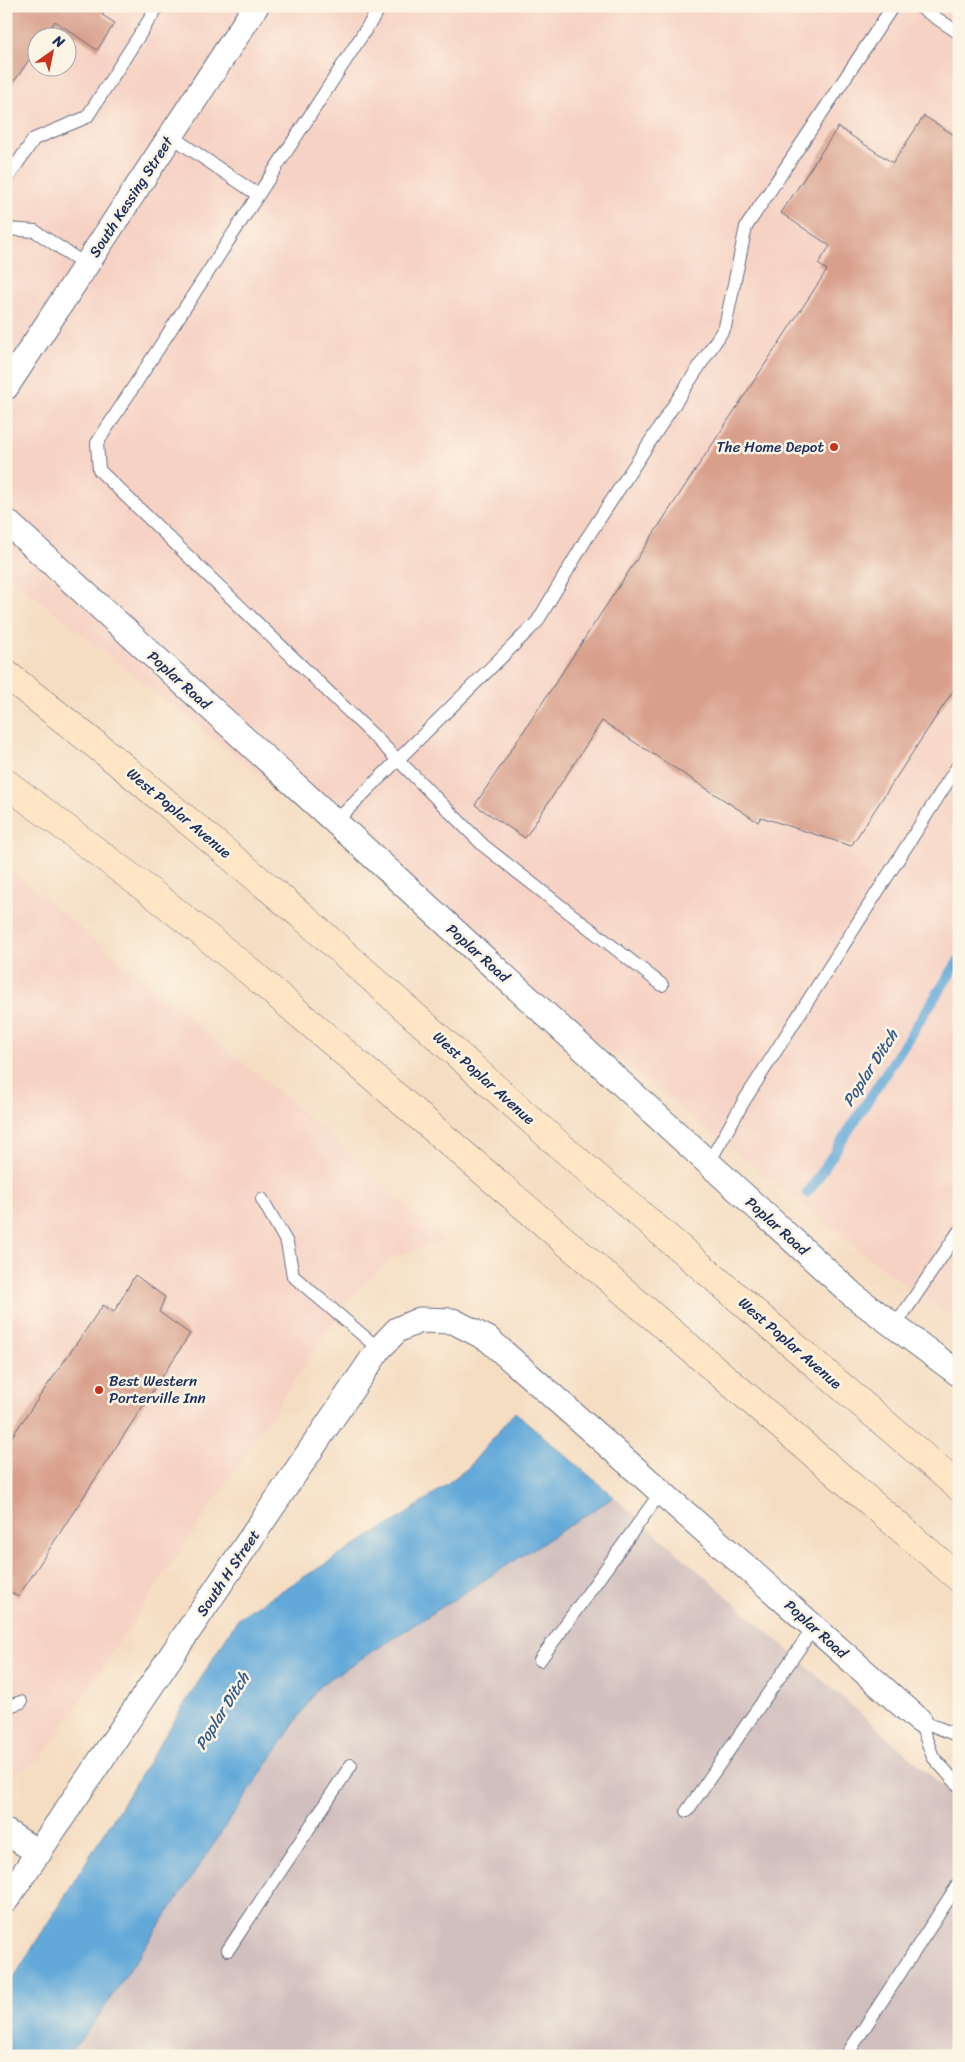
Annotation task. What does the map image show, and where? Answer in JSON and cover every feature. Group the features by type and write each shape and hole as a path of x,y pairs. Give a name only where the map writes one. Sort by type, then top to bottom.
{"main road":[{"name":"West Poplar Avenue","path":"6,674 123,766 302,915 558,1144 959,1487"},
{"path":"6,783 161,900 248,970 959,1578"}],"street":[{"name":"South Kessing Street","path":"6,387 256,6"},
{"name":"Poplar Road","path":"6,521 854,1296 959,1374"},
{"name":"South H Street","path":"6,1899 379,1349 397,1330 420,1320 453,1321 488,1339"},
{"name":"Poplar Road","path":"488,1339 919,1720"},
{"path":"6,1832 39,1853"}],"lane":[{"path":"6,180 34,139 87,117 158,6"},
{"path":"381,6 97,443 98,470 398,759 484,846 662,985"},
{"path":"335,822 537,622 585,541 724,327 746,227 893,6"},
{"path":"918,6 959,33"},
{"path":"171,136 258,195"},
{"path":"6,229 35,231 86,265"},
{"path":"708,1164 744,1101 959,764"},
{"path":"262,1199 287,1243 293,1276 379,1349"},
{"path":"895,1326 959,1232"},
{"path":"540,1660 661,1492"},
{"path":"687,1811 814,1627"},
{"path":"6,1708 21,1702"},
{"path":"919,1720 959,1736"},
{"path":"919,1720 933,1757 959,1786"},
{"path":"228,1950 351,1765"},
{"path":"846,2056 959,1883"}],"shaded area":[{"path":"6,6 959,6 959,1321 891,1275 6,574"},
{"path":"6,867 322,1128 444,1241 392,1257 349,1300 41,1759 9,1776 6,1775"},
{"path":"614,1497 959,1800 959,2056 67,2056 92,2026 320,1685"}],"water":[{"path":"515,1412 614,1497 320,1685 92,2026 67,2056 6,2056 6,1990 239,1617 408,1513 468,1468"}],"building":[{"path":"6,6 108,6 102,15 115,23 97,50 78,37 78,28 65,28 55,21 50,28 28,28 28,61 6,93"},
{"name":"The Home Depot","path":"924,116 959,138 959,682 851,846 761,817 758,822 602,721 525,838 475,805 827,270 818,264 830,246 781,213 838,127 893,163"},
{"name":"Best Western Porterville Inn","path":"135,1275 165,1297 159,1312 190,1334 18,1597 6,1589 6,1445 103,1305 114,1312"}],"waterway":[{"name":"Poplar Ditch","path":"807,1193 959,960"}],"place":[{"name":"The Home Depot","path":"834,447"},
{"name":"Best Western Porterville Inn","path":"99,1390"}]}
